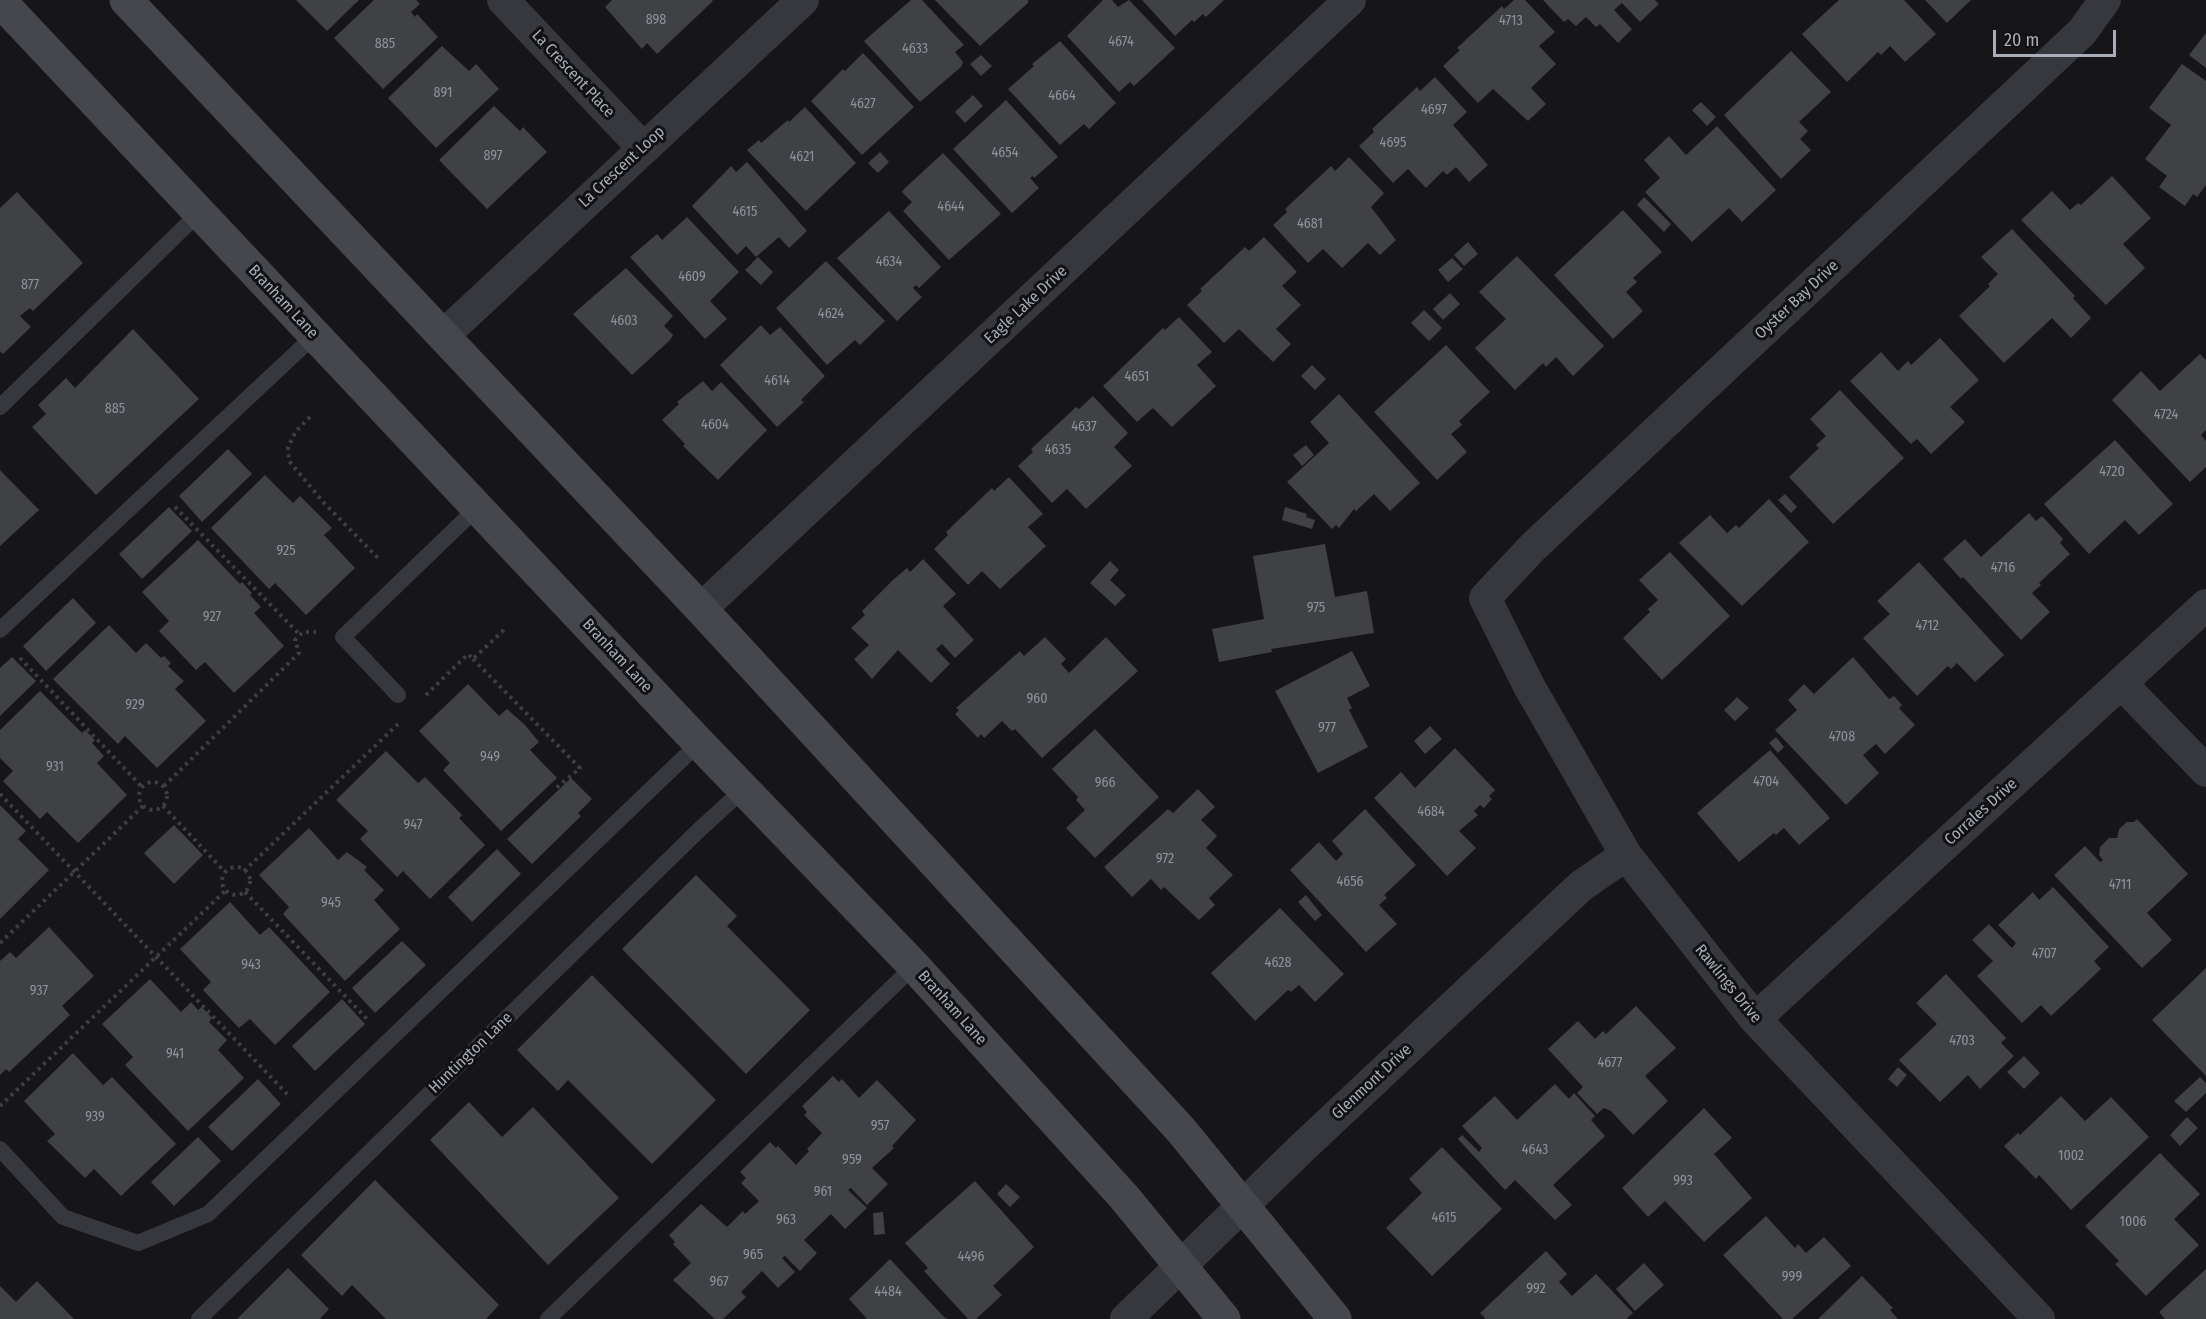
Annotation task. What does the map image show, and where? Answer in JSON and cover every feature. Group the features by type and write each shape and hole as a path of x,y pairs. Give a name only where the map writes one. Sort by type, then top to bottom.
{"main road":[{"path":"126,0 701,609 1181,1130 1335,1319"},
{"name":"Branham Lane","path":"0,1 699,743 914,966 1124,1197 1224,1319"}],"street":[{"name":"La Crescent Place","path":"503,0 643,148"},
{"name":"La Crescent Loop","path":"443,336 803,0"},
{"name":"Eagle Lake Drive","path":"701,609 1350,0"},
{"name":"Oyster Bay Drive","path":"1485,598 1533,547 2082,32 2105,0"},
{"name":"Rawlings Drive","path":"1485,598 1529,686 1626,855 1755,1019 2039,1319"},
{"name":"Corrales Drive","path":"1755,1019 2122,684 2206,604"},
{"path":"2122,684 2206,771"},
{"name":"Glenmont Drive","path":"1126,1319 1243,1205 1581,886 1626,855"}],"lane":[{"path":"0,407 199,213"},
{"path":"0,630 314,336"},
{"path":"398,695 344,637 477,508"},
{"path":"0,1149 63,1217 138,1243 208,1214 699,743"},
{"name":"Huntington Lane","path":"200,1319 699,830 744,789"},
{"path":"548,1319 914,966"}],"path":[{"path":"310,417 296,430 288,447 289,461 324,502 386,567"},
{"path":"175,507 300,635"},
{"path":"164,786 299,653 295,640 303,632 319,632 325,626"},
{"path":"473,659 507,627"},
{"path":"418,703 468,654 580,768 555,789"},
{"path":"20,658 142,788"},
{"path":"244,870 401,720"},
{"path":"150,782 164,786 167,794 163,806 155,810 143,806 139,796 142,788 150,782"},
{"path":"0,794 310,1118"},
{"path":"0,943 143,806"},
{"path":"163,806 225,872"},
{"path":"236,867 244,870 250,879 244,892 237,896 225,891 221,882 225,872 236,867"},
{"path":"0,1106 225,891"},
{"path":"244,892 388,1041"}],"building":[{"path":"296,0 359,0 327,31"},
{"path":"374,0 416,0 420,4 411,12 415,17 417,14 438,37 383,89 334,38"},
{"path":"612,0 713,1 657,54 647,43 642,49 605,7"},
{"path":"911,0 922,0 964,45 955,52 963,62 961,67 920,102 864,41"},
{"path":"935,0 1028,0 1028,3 980,46"},
{"path":"1103,0 1112,0 1118,7 1129,0 1175,48 1134,86 1130,82 1119,92 1067,36"},
{"path":"1142,0 1224,0 1206,17 1203,14 1194,22 1192,20 1175,36"},
{"path":"1514,0 1525,0 1555,32 1539,46 1556,64 1531,88 1546,104 1528,121 1493,89 1478,103 1443,66 1460,50 1457,48 1502,6 1504,9"},
{"path":"1543,0 1655,0 1659,4 1640,22 1622,3 1614,10 1632,29 1618,43 1600,24 1596,27 1586,17 1576,26 1568,19 1564,22"},
{"path":"1839,0 1904,0 1936,34 1905,62 1890,46 1881,55 1878,52 1847,82 1802,34"},
{"path":"1925,0 1971,0 1947,23"},
{"path":"2206,33 2206,68 2189,55"},
{"path":"1060,41 1116,103 1089,129 1084,124 1060,145 1008,89 1034,66 1032,64"},
{"path":"442,46 469,71 476,64 499,89 436,148 388,98"},
{"path":"1791,51 1831,92 1799,122 1808,131 1800,139 1811,150 1781,179 1724,115"},
{"path":"863,53 914,107 862,155 811,101 843,69 845,71"},
{"path":"981,55 992,66 981,76 970,64"},
{"path":"2182,64 2206,81 2206,185 2197,197 2193,194 2185,206 2159,187 2167,176 2145,159 2171,125 2149,108"},
{"path":"1435,77 1467,112 1453,125 1488,165 1469,182 1456,167 1447,175 1443,171 1426,188 1408,169 1393,183 1359,146 1374,132 1372,129 1417,87 1420,91"},
{"path":"973,95 983,106 965,123 955,112"},
{"path":"1006,100 1058,157 1034,178 1033,176 1030,178 1039,188 1012,213 953,149"},
{"path":"1701,102 1716,117 1707,126 1692,110"},
{"path":"494,106 520,131 523,127 547,152 487,209 439,160"},
{"path":"805,107 856,163 806,211 747,150 759,140 761,143"},
{"path":"1717,126 1776,190 1742,222 1729,208 1692,242 1645,192 1660,178 1644,160 1669,136 1686,155"},
{"path":"880,152 889,162 878,173 868,163"},
{"path":"943,153 1001,214 949,260 903,211 912,202 902,192 904,189"},
{"path":"1349,157 1384,193 1371,207 1396,240 1380,255 1368,243 1342,268 1323,249 1308,263 1273,225 1287,212 1285,209 1331,166 1335,171"},
{"path":"747,162 807,231 789,248 779,237 756,257 746,246 737,255 692,206 731,166 736,172"},
{"path":"2112,176 2151,218 2123,244 2145,268 2106,305 2021,220 2052,191 2070,210 2078,203 2081,205"},
{"path":"17,192 83,263 33,311 30,308 20,316 31,327 3,354 0,351 0,208"},
{"path":"1644,197 1671,224 1664,232 1637,205"},
{"path":"1623,210 1662,252 1633,278 1637,282 1626,292 1643,311 1613,339 1554,275"},
{"path":"889,211 941,267 919,288 916,285 913,288 922,297 897,321 837,258"},
{"path":"687,217 739,272 710,301 727,319 705,339 630,257 657,234 662,240"},
{"path":"2012,229 2075,296 2073,298 2091,318 2071,338 2052,318 2004,363 1959,316 1990,286 1988,284 1998,274 1981,257"},
{"path":"1264,237 1297,272 1282,286 1301,305 1276,329 1291,344 1273,362 1239,329 1224,343 1187,305 1202,291 1200,289 1245,247 1249,251"},
{"path":"1468,242 1478,254 1464,266 1454,255"},
{"path":"1517,256 1604,346 1573,376 1556,357 1546,367 1543,363 1515,390 1475,348 1506,319 1479,292"},
{"path":"758,257 773,272 761,285 745,270"},
{"path":"1452,258 1463,269 1448,282 1438,270"},
{"path":"826,261 885,321 860,345 855,340 827,365 776,308"},
{"path":"626,268 673,316 664,326 673,335 670,340 632,375 573,314"},
{"path":"1450,293 1460,304 1443,320 1433,309"},
{"path":"1424,310 1442,328 1429,341 1411,323"},
{"path":"1179,317 1212,352 1197,365 1216,386 1172,427 1153,408 1137,422 1103,386 1163,328 1165,330"},
{"path":"761,325 770,335 780,327 825,376 801,400 804,402 777,427 720,365"},
{"path":"133,329 199,399 96,495 32,427 46,414 38,405 66,378 75,388"},
{"path":"1940,338 1979,380 1950,407 1965,422 1931,454 1917,439 1911,444 1850,381 1881,352 1898,371 1908,361 1911,365"},
{"path":"1446,345 1490,392 1459,421 1462,425 1451,434 1467,452 1437,480 1374,412"},
{"path":"2200,354 2206,360 2206,430 2201,435 2206,441 2206,467 2190,482 2112,400 2141,371 2160,391"},
{"path":"1312,365 1326,379 1315,390 1301,376"},
{"path":"703,381 712,391 721,382 767,430 718,480 683,446 685,444 662,420 679,404 677,402"},
{"path":"1840,390 1904,458 1833,524 1789,477 1819,448 1816,445 1826,436 1810,419"},
{"path":"1339,394 1420,483 1390,511 1374,494 1356,511 1354,509 1339,528 1336,525 1332,529 1287,482 1329,443 1310,422"},
{"path":"1093,396 1128,433 1114,447 1132,466 1086,509 1067,489 1052,503 1018,466 1033,452 1031,449 1076,407 1079,409"},
{"path":"2115,440 2173,504 2139,535 2125,520 2089,554 2044,504"},
{"path":"1306,445 1314,455 1302,466 1293,455"},
{"path":"228,449 252,474 202,522 179,496"},
{"path":"0,470 39,510 0,546"},
{"path":"265,475 293,503 300,496 332,528 324,535 355,568 306,615 275,583 269,589 211,528"},
{"path":"1009,477 1043,514 1028,527 1046,546 1000,589 982,571 968,585 934,549 948,535 946,532 992,488 994,491"},
{"path":"1785,494 1797,507 1791,513 1778,500"},
{"path":"1769,499 1809,542 1742,606 1679,543 1710,515 1727,533 1736,525 1739,528"},
{"path":"169,507 192,531 142,579 119,554"},
{"path":"1285,507 1307,514 1306,517 1315,520 1312,529 1282,520"},
{"path":"2029,513 2036,521 2042,516 2063,539 2060,543 2070,554 2039,583 2041,585 2032,593 2050,612 2021,640 1963,577 1961,579 1943,559 1965,539 1981,557"},
{"path":"198,540 240,584 242,582 252,593 250,595 261,607 254,613 284,646 234,693 205,662 196,670 159,631 169,621 142,592"},
{"path":"1325,544 1335,597 1367,591 1374,633 1271,649 1272,652 1219,662 1212,629 1264,619 1253,556"},
{"path":"1670,552 1730,616 1662,680 1623,638 1650,612 1648,609 1658,600 1639,580"},
{"path":"923,559 956,594 943,606 974,640 955,658 942,644 936,649 950,664 931,683 898,650 872,679 854,659 869,645 851,628 865,615 862,611 894,579 907,568 910,572"},
{"path":"1110,561 1119,570 1110,580 1126,595 1115,606 1090,583"},
{"path":"1919,562 2004,655 1975,682 1957,663 1951,669 1948,666 1917,696 1863,638 1890,614 1877,601"},
{"path":"73,598 96,623 46,671 23,646"},
{"path":"109,625 136,653 146,643 161,658 164,656 171,663 168,666 184,681 175,689 206,721 157,768 125,736 118,744 53,679"},
{"path":"1045,637 1066,659 1061,664 1069,673 1106,637 1138,671 1042,758 1015,729 1012,731 1002,721 984,738 981,734 978,738 955,714 959,710 956,708 1020,651 1024,656"},
{"path":"1352,651 1370,686 1347,698 1352,708 1349,710 1368,747 1318,773 1275,691"},
{"path":"12,657 36,681 0,716 0,668"},
{"path":"1853,657 1889,699 1894,696 1902,705 1899,708 1915,725 1885,754 1876,744 1863,755 1879,773 1846,805 1775,730 1797,710 1788,700 1804,684 1814,694"},
{"path":"468,684 499,716 507,709 525,725 539,742 530,750 557,778 501,831 443,770 450,763 419,731"},
{"path":"40,691 82,733 85,730 95,740 92,743 104,756 97,763 127,795 78,843 47,812 40,819 3,781 13,771 0,758 0,730"},
{"path":"1737,697 1749,708 1735,721 1724,710"},
{"path":"1430,726 1442,739 1425,754 1414,741"},
{"path":"1095,729 1159,797 1095,858 1066,828 1085,810 1076,800 1078,797 1052,769"},
{"path":"1776,737 1784,747 1778,753 1769,743"},
{"path":"1455,748 1495,790 1489,796 1492,799 1484,808 1480,805 1474,811 1478,815 1459,831 1476,848 1447,876 1374,798 1401,772 1415,788"},
{"path":"1770,750 1830,818 1799,845 1784,828 1776,835 1774,833 1739,862 1697,813"},
{"path":"386,751 418,783 425,777 462,815 459,818 485,845 430,899 403,871 397,877 360,839 368,831 336,800"},
{"path":"571,778 592,799 578,813 581,816 532,864 507,839"},
{"path":"1198,789 1215,807 1201,820 1217,836 1206,848 1233,875 1209,898 1215,905 1199,920 1164,887 1161,890 1151,879 1132,897 1104,867 1168,809 1173,813"},
{"path":"0,805 26,831 18,839 49,870 0,919"},
{"path":"1365,809 1416,865 1384,895 1387,898 1379,905 1397,924 1366,952 1290,870 1319,842 1336,861 1343,854 1332,841"},
{"path":"2137,819 2188,874 2147,913 2172,940 2142,968 2054,875 2085,846 2100,862 2103,860 2099,855 2100,847 2109,838 2117,838 2119,829 2127,822 2134,822"},
{"path":"174,825 203,855 174,884 144,853"},
{"path":"309,828 338,860 347,852 367,867 364,870 384,890 374,900 400,929 345,981 283,914 289,907 259,875"},
{"path":"497,849 521,874 472,922 448,897"},
{"path":"696,875 737,916 727,926 810,1010 746,1074 622,949"},
{"path":"2053,887 2109,947 2094,961 2101,969 2051,1016 2041,1005 2022,1023 1977,976 1993,961 1972,940 1989,924 2012,948 2016,943 1998,925 2033,892 2039,900"},
{"path":"1306,895 1322,915 1315,921 1298,902"},
{"path":"230,902 260,935 269,927 330,992 275,1045 250,1019 239,1028 203,990 211,982 180,949"},
{"path":"1280,908 1344,974 1315,1002 1299,985 1291,992 1288,990 1255,1021 1211,973"},
{"path":"49,927 94,976 62,1006 70,1015 9,1072 6,1069 0,1075 0,961 10,952 16,958"},
{"path":"402,941 426,965 375,1013 352,988"},
{"path":"2206,968 2206,1076 2152,1020"},
{"path":"1946,974 2006,1038 2001,1043 2014,1056 1980,1089 1968,1075 1940,1102 1899,1060 1937,1024 1916,1003"},
{"path":"592,975 716,1100 652,1164 568,1080 558,1091 517,1050"},
{"path":"150,979 181,1012 191,1002 198,1010 202,1007 212,1018 209,1022 227,1040 218,1050 244,1078 188,1131 125,1065 133,1057 102,1024"},
{"path":"342,999 365,1024 315,1071 292,1046"},
{"path":"1636,1006 1676,1048 1645,1076 1668,1101 1633,1135 1611,1111 1604,1108 1597,1114 1577,1093 1583,1087 1548,1049 1578,1021 1595,1039 1603,1031 1606,1034"},
{"path":"73,1053 103,1085 112,1077 176,1144 121,1196 94,1169 85,1178 47,1141 55,1134 24,1101"},
{"path":"2024,1056 2040,1073 2024,1089 2007,1072"},
{"path":"1898,1067 1907,1075 1897,1087 1888,1079"},
{"path":"833,1076 839,1082 842,1079 859,1098 877,1080 916,1120 892,1146 894,1148 872,1168 888,1184 867,1205 851,1188 848,1190 867,1208 845,1229 831,1214 804,1240 817,1253 800,1271 785,1256 782,1258 795,1272 778,1288 762,1271 741,1292 746,1297 723,1319 715,1319 673,1280 691,1263 673,1244 675,1242 669,1235 701,1204 727,1227 743,1211 745,1214 759,1201 741,1183 746,1178 740,1172 770,1142 776,1148 778,1146 796,1165 822,1133 804,1115 807,1112 802,1106"},
{"path":"2200,1077 2206,1083 2206,1093 2186,1112 2174,1101"},
{"path":"258,1079 281,1104 232,1151 208,1127"},
{"path":"1555,1084 1569,1099 1574,1093 1595,1116 1591,1120 1605,1136 1553,1185 1572,1205 1555,1220 1515,1180 1505,1190 1458,1139 1462,1135 1479,1152 1482,1148 1462,1126 1495,1096 1517,1120"},
{"path":"2061,1096 2085,1121 2111,1097 2149,1137 2071,1210 2039,1175 2036,1179 2004,1146 2018,1133 2020,1135"},
{"path":"469,1102 502,1137 533,1107 619,1198 548,1265 430,1140"},
{"path":"1704,1108 1732,1138 1714,1154 1752,1198 1704,1242 1665,1201 1648,1217 1622,1188"},
{"path":"2187,1117 2198,1128 2180,1146 2170,1135"},
{"path":"198,1137 221,1161 174,1206 151,1182"},
{"path":"1442,1147 1502,1209 1432,1276 1386,1228 1422,1193 1409,1179"},
{"path":"2160,1153 2200,1194 2174,1219 2199,1245 2146,1296 2115,1264 2119,1261 2085,1226"},
{"path":"375,1180 499,1305 486,1319 386,1319 352,1285 342,1296 301,1255"},
{"path":"975,1181 1034,1247 993,1286 1002,1295 976,1319 968,1319 924,1271 928,1268 905,1243"},
{"path":"1006,1184 1020,1197 1010,1207 997,1194"},
{"path":"883,1212 885,1234 874,1235 873,1213"},
{"path":"1766,1216 1795,1248 1798,1244 1806,1253 1824,1237 1851,1266 1792,1319 1783,1319 1723,1255"},
{"path":"1546,1251 1567,1274 1559,1282 1572,1296 1596,1274 1633,1313 1626,1319 1486,1319 1480,1313"},
{"path":"890,1259 948,1319 867,1319 849,1299"},
{"path":"1644,1263 1664,1285 1635,1311 1616,1289"},
{"path":"288,1268 329,1309 320,1319 237,1319"},
{"path":"2206,1269 2206,1319 2165,1319 2159,1312"},
{"path":"1862,1276 1893,1308 1890,1310 1898,1319 1818,1319"},
{"path":"37,1281 74,1319 0,1319 0,1286 16,1302"}]}
